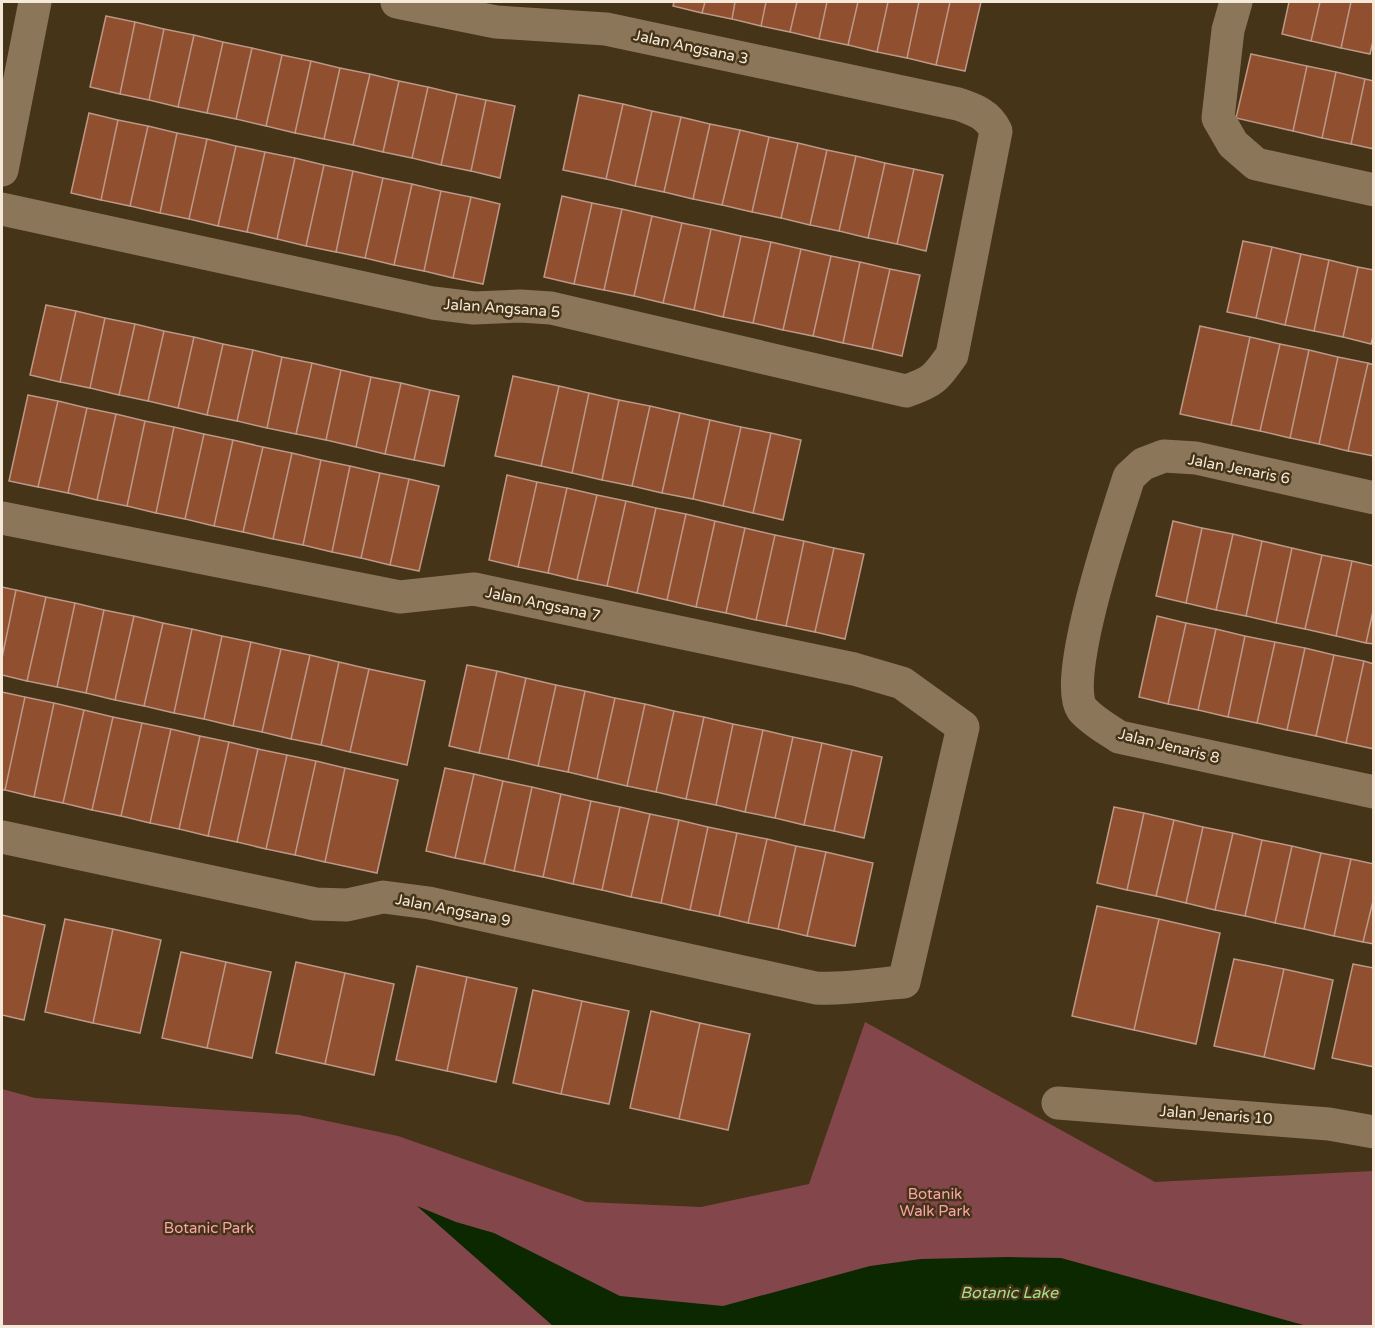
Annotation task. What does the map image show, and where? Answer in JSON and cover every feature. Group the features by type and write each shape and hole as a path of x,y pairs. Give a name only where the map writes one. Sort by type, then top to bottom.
{"street":[{"path":"2,170 35,2"},
{"name":"Jalan Angsana 3","path":"397,2 496,22 606,28 947,101 981,112 992,123 996,131 952,355"},
{"path":"1236,2 1228,30 1218,118 1233,144 1256,164 1374,190"},
{"name":"Jalan Angsana 5","path":"2,209 433,303 474,308 520,306 550,309 906,391 927,384 937,376 952,355"},
{"name":"Jalan Jenaris 6","path":"1092,599 1129,477 1143,464 1164,456 1196,458 1374,498"},
{"name":"Jalan Angsana 7","path":"2,518 400,597 474,590 854,669 902,683 963,727 904,982"},
{"name":"Jalan Jenaris 8","path":"1092,599 1076,684 1081,708 1097,722 1119,736 1374,792"},
{"name":"Jalan Angsana 9","path":"2,837 315,904 347,905 383,897 429,903 816,988 839,990 853,986 904,982"},
{"name":"Jalan Jenaris 10","path":"1058,1104 1329,1124 1374,1132"}],"green space":[{"name":"Botanik Walk Park","path":"865,1022 1155,1182 1373,1171 1373,1326 2,1326 2,1089 35,1098 299,1115 398,1136 586,1202 701,1207 809,1184"}],"water":[{"name":"Botanic Lake","path":"417,1206 456,1222 494,1233 620,1296 723,1306 870,1266 921,1259 1061,1258 1307,1326 553,1326"}],"building":[{"path":"674,2 705,2 702,13 673,6"},
{"path":"705,2 735,2 732,19 702,13"},
{"path":"735,2 766,2 761,26 732,19"},
{"path":"766,2 797,2 790,32 761,26"},
{"path":"797,2 827,2 819,39 790,32"},
{"path":"827,2 858,2 848,45 819,39"},
{"path":"858,2 888,2 877,52 848,45"},
{"path":"888,2 919,2 907,58 877,52"},
{"path":"919,2 950,2 936,65 907,58"},
{"path":"950,2 981,2 965,71 936,65"},
{"path":"1289,2 1320,2 1311,41 1282,34"},
{"path":"1320,2 1351,2 1341,48 1311,41"},
{"path":"1351,2 1374,2 1374,37 1370,54 1341,48"},
{"path":"106,16 135,22 120,94 90,87"},
{"path":"135,22 164,29 149,100 120,94"},
{"path":"164,29 194,35 178,107 149,100"},
{"path":"194,35 223,42 207,113 178,107"},
{"path":"223,42 252,48 236,119 207,113"},
{"path":"252,48 282,55 266,126 236,119"},
{"path":"1251,54 1307,66 1293,131 1236,118"},
{"path":"282,55 311,61 295,133 266,126"},
{"path":"311,61 340,68 324,139 295,133"},
{"path":"1307,66 1336,72 1322,138 1293,131"},
{"path":"340,68 370,74 353,145 324,139"},
{"path":"1336,72 1365,79 1351,144 1322,138"},
{"path":"370,74 399,81 383,152 353,145"},
{"path":"1365,79 1374,81 1374,149 1351,144"},
{"path":"399,81 428,87 412,158 383,152"},
{"path":"428,87 457,94 441,165 412,158"},
{"path":"457,94 486,100 471,171 441,165"},
{"path":"579,95 623,104 606,179 563,170"},
{"path":"486,100 515,106 500,178 471,171"},
{"path":"623,104 652,111 635,186 606,179"},
{"path":"652,111 681,117 664,192 635,186"},
{"path":"89,113 118,120 101,200 71,193"},
{"path":"681,117 710,124 693,199 664,192"},
{"path":"118,120 148,126 130,206 101,200"},
{"path":"710,124 740,130 722,205 693,199"},
{"path":"148,126 177,133 160,213 130,206"},
{"path":"740,130 769,137 752,212 722,205"},
{"path":"177,133 207,139 189,219 160,213"},
{"path":"769,137 798,143 781,218 752,212"},
{"path":"207,139 236,146 218,226 189,219"},
{"path":"798,143 827,150 810,225 781,218"},
{"path":"236,146 265,152 247,232 218,226"},
{"path":"827,150 856,156 839,231 810,225"},
{"path":"265,152 295,158 277,239 247,232"},
{"path":"856,156 885,163 868,238 839,231"},
{"path":"295,158 324,165 306,246 277,239"},
{"path":"885,163 914,169 897,244 868,238"},
{"path":"324,165 353,171 336,252 306,246"},
{"path":"914,169 943,175 926,251 897,244"},
{"path":"353,171 383,178 365,258 336,252"},
{"path":"383,178 412,184 394,265 365,258"},
{"path":"412,184 441,191 424,271 394,265"},
{"path":"441,191 471,197 453,278 424,271"},
{"path":"562,196 592,203 574,284 544,277"},
{"path":"471,197 500,204 483,284 453,278"},
{"path":"592,203 622,209 604,290 574,284"},
{"path":"622,209 652,216 634,296 604,290"},
{"path":"652,216 682,223 663,303 634,296"},
{"path":"682,223 711,229 694,310 663,303"},
{"path":"711,229 741,236 723,317 694,310"},
{"path":"741,236 771,242 753,323 723,317"},
{"path":"1243,241 1272,247 1256,318 1227,312"},
{"path":"771,242 801,249 783,330 753,323"},
{"path":"1272,247 1301,254 1285,325 1256,318"},
{"path":"801,249 831,256 813,336 783,330"},
{"path":"1301,254 1329,260 1314,331 1285,325"},
{"path":"831,256 860,262 843,343 813,336"},
{"path":"1329,260 1358,267 1343,337 1314,331"},
{"path":"860,262 890,269 872,349 843,343"},
{"path":"1358,267 1374,270 1374,333 1371,344 1343,337"},
{"path":"890,269 920,275 902,356 872,349"},
{"path":"46,305 76,311 60,382 30,375"},
{"path":"76,311 105,318 90,388 60,382"},
{"path":"105,318 135,324 119,395 90,388"},
{"path":"135,324 164,331 148,401 119,395"},
{"path":"1200,326 1250,337 1231,425 1180,414"},
{"path":"164,331 194,337 178,408 148,401"},
{"path":"194,337 223,344 207,415 178,408"},
{"path":"1250,337 1280,344 1260,431 1231,425"},
{"path":"223,344 253,350 237,421 207,415"},
{"path":"1280,344 1309,350 1290,438 1260,431"},
{"path":"253,350 282,357 267,428 237,421"},
{"path":"1309,350 1338,357 1319,444 1290,438"},
{"path":"282,357 312,363 296,434 267,428"},
{"path":"1338,357 1368,363 1348,451 1319,444"},
{"path":"312,363 341,370 326,440 296,434"},
{"path":"1368,363 1374,365 1374,456 1348,451"},
{"path":"341,370 371,377 356,447 326,440"},
{"path":"513,376 559,386 541,466 495,456"},
{"path":"371,377 401,383 385,454 356,447"},
{"path":"401,383 430,390 414,460 385,454"},
{"path":"559,386 589,393 572,473 541,466"},
{"path":"430,390 459,396 444,466 414,460"},
{"path":"589,393 619,400 602,480 572,473"},
{"path":"28,395 58,401 38,487 9,481"},
{"path":"619,400 650,406 632,486 602,480"},
{"path":"58,401 87,408 68,493 38,487"},
{"path":"650,406 680,413 662,493 632,486"},
{"path":"87,408 116,414 97,500 68,493"},
{"path":"680,413 710,420 693,499 662,493"},
{"path":"116,414 145,421 127,506 97,500"},
{"path":"710,420 741,427 723,506 693,499"},
{"path":"145,421 174,427 156,513 127,506"},
{"path":"174,427 204,434 185,519 156,513"},
{"path":"741,427 771,433 753,513 723,506"},
{"path":"771,433 801,440 783,520 753,513"},
{"path":"204,434 233,440 214,526 185,519"},
{"path":"233,440 263,447 243,532 214,526"},
{"path":"263,447 292,453 273,539 243,532"},
{"path":"292,453 321,460 303,545 273,539"},
{"path":"321,460 350,466 332,552 303,545"},
{"path":"350,466 380,473 361,558 332,552"},
{"path":"380,473 409,479 390,565 361,558"},
{"path":"507,475 537,482 518,567 489,560"},
{"path":"409,479 439,486 419,571 390,565"},
{"path":"537,482 567,488 548,573 518,567"},
{"path":"567,488 597,495 577,580 548,573"},
{"path":"597,495 626,501 607,586 577,580"},
{"path":"626,501 656,508 637,593 607,586"},
{"path":"656,508 686,514 667,600 637,593"},
{"path":"686,514 715,521 696,607 667,600"},
{"path":"715,521 745,528 726,613 696,607"},
{"path":"1173,521 1202,528 1186,603 1156,596"},
{"path":"745,528 775,535 756,620 726,613"},
{"path":"1202,528 1233,534 1216,610 1186,603"},
{"path":"1233,534 1262,541 1246,616 1216,610"},
{"path":"775,535 804,541 786,626 756,620"},
{"path":"804,541 834,548 815,632 786,626"},
{"path":"1262,541 1292,548 1276,623 1246,616"},
{"path":"834,548 864,554 845,639 815,632"},
{"path":"1292,548 1322,555 1305,629 1276,623"},
{"path":"1322,555 1352,561 1336,636 1305,629"},
{"path":"1352,561 1374,566 1374,607 1366,643 1336,636"},
{"path":"2,587 16,590 2,658"},
{"path":"16,590 46,597 27,681 2,675 2,658"},
{"path":"46,597 75,603 57,687 27,681"},
{"path":"75,603 104,610 86,693 57,687"},
{"path":"1374,607 1374,644 1366,643"},
{"path":"104,610 134,616 115,700 86,693"},
{"path":"134,616 163,623 144,706 115,700"},
{"path":"1157,616 1186,623 1168,704 1139,697"},
{"path":"163,623 192,629 174,713 144,706"},
{"path":"1186,623 1216,629 1198,710 1168,704"},
{"path":"192,629 222,636 204,719 174,713"},
{"path":"1216,629 1245,636 1228,717 1198,710"},
{"path":"222,636 251,642 233,726 204,719"},
{"path":"1245,636 1275,642 1257,723 1228,717"},
{"path":"251,642 281,649 262,732 233,726"},
{"path":"1275,642 1305,648 1287,730 1257,723"},
{"path":"1305,648 1334,655 1316,736 1287,730"},
{"path":"281,649 310,655 291,739 262,732"},
{"path":"310,655 339,662 321,745 291,739"},
{"path":"1334,655 1364,661 1346,743 1316,736"},
{"path":"1364,661 1374,664 1374,749 1346,743"},
{"path":"339,662 369,669 350,752 321,745"},
{"path":"467,665 497,671 479,753 449,746"},
{"path":"369,669 425,681 407,765 350,752"},
{"path":"497,671 526,678 508,759 479,753"},
{"path":"526,678 556,685 538,766 508,759"},
{"path":"556,685 585,691 568,772 538,766"},
{"path":"585,691 615,698 597,779 568,772"},
{"path":"2,692 25,697 5,790 2,790"},
{"path":"25,697 54,703 34,797 5,790"},
{"path":"615,698 645,704 627,786 597,779"},
{"path":"54,703 84,710 63,803 34,797"},
{"path":"645,704 674,711 656,792 627,786"},
{"path":"84,710 113,717 92,810 63,803"},
{"path":"674,711 704,717 686,799 656,792"},
{"path":"113,717 142,723 121,816 92,810"},
{"path":"704,717 733,724 716,805 686,799"},
{"path":"142,723 171,729 150,823 121,816"},
{"path":"733,724 763,730 745,812 716,805"},
{"path":"171,729 200,736 179,829 150,823"},
{"path":"763,730 793,737 775,818 745,812"},
{"path":"200,736 229,742 208,836 179,829"},
{"path":"793,737 822,743 804,825 775,818"},
{"path":"229,742 258,749 237,842 208,836"},
{"path":"822,743 852,750 834,831 804,825"},
{"path":"258,749 287,755 266,849 237,842"},
{"path":"852,750 882,757 864,838 834,831"},
{"path":"287,755 316,761 295,855 266,849"},
{"path":"316,761 345,768 325,862 295,855"},
{"path":"345,768 398,780 377,873 325,862"},
{"path":"445,768 474,774 455,858 426,851"},
{"path":"474,774 503,781 484,864 455,858"},
{"path":"503,781 532,787 514,871 484,864"},
{"path":"532,787 561,794 543,877 514,871"},
{"path":"561,794 591,801 573,884 543,877"},
{"path":"591,801 620,807 602,890 573,884"},
{"path":"620,807 650,814 631,897 602,890"},
{"path":"1114,807 1144,813 1127,890 1097,883"},
{"path":"1144,813 1174,820 1156,896 1127,890"},
{"path":"650,814 679,820 661,903 631,897"},
{"path":"679,820 708,827 690,910 661,903"},
{"path":"1174,820 1203,827 1186,903 1156,896"},
{"path":"708,827 737,833 719,916 690,910"},
{"path":"1203,827 1233,833 1215,910 1186,903"},
{"path":"737,833 767,839 748,923 719,916"},
{"path":"1233,833 1262,840 1245,916 1215,910"},
{"path":"767,839 796,846 778,929 748,923"},
{"path":"1262,840 1292,846 1275,923 1245,916"},
{"path":"796,846 826,852 807,936 778,929"},
{"path":"1292,846 1321,853 1304,929 1275,923"},
{"path":"826,852 873,863 855,946 807,936"},
{"path":"1321,853 1351,859 1334,936 1304,929"},
{"path":"1351,859 1374,864 1374,897 1363,942 1334,936"},
{"path":"1374,897 1374,944 1363,942"},
{"path":"1097,906 1159,919 1134,1030 1072,1016"},
{"path":"2,915 45,925 24,1020 2,1015"},
{"path":"65,919 113,929 93,1023 45,1012"},
{"path":"1159,919 1220,933 1196,1044 1134,1030"},
{"path":"113,929 161,940 140,1033 93,1023"},
{"path":"181,952 226,962 207,1048 162,1038"},
{"path":"1234,959 1284,969 1264,1057 1214,1046"},
{"path":"226,962 271,972 252,1058 207,1048"},
{"path":"296,962 345,973 325,1064 276,1053"},
{"path":"1353,964 1374,968 1374,1067 1332,1058"},
{"path":"417,966 467,977 447,1071 396,1060"},
{"path":"1284,969 1333,980 1314,1069 1264,1057"},
{"path":"345,973 394,984 374,1075 325,1064"},
{"path":"467,977 517,988 496,1082 447,1071"},
{"path":"533,990 582,1001 561,1094 513,1083"},
{"path":"582,1001 629,1011 609,1104 561,1094"},
{"path":"651,1011 700,1023 679,1119 630,1108"},
{"path":"700,1023 750,1034 728,1130 679,1119"}],"park label":[{"name":"Botanic Park","path":"209,1228"}]}
